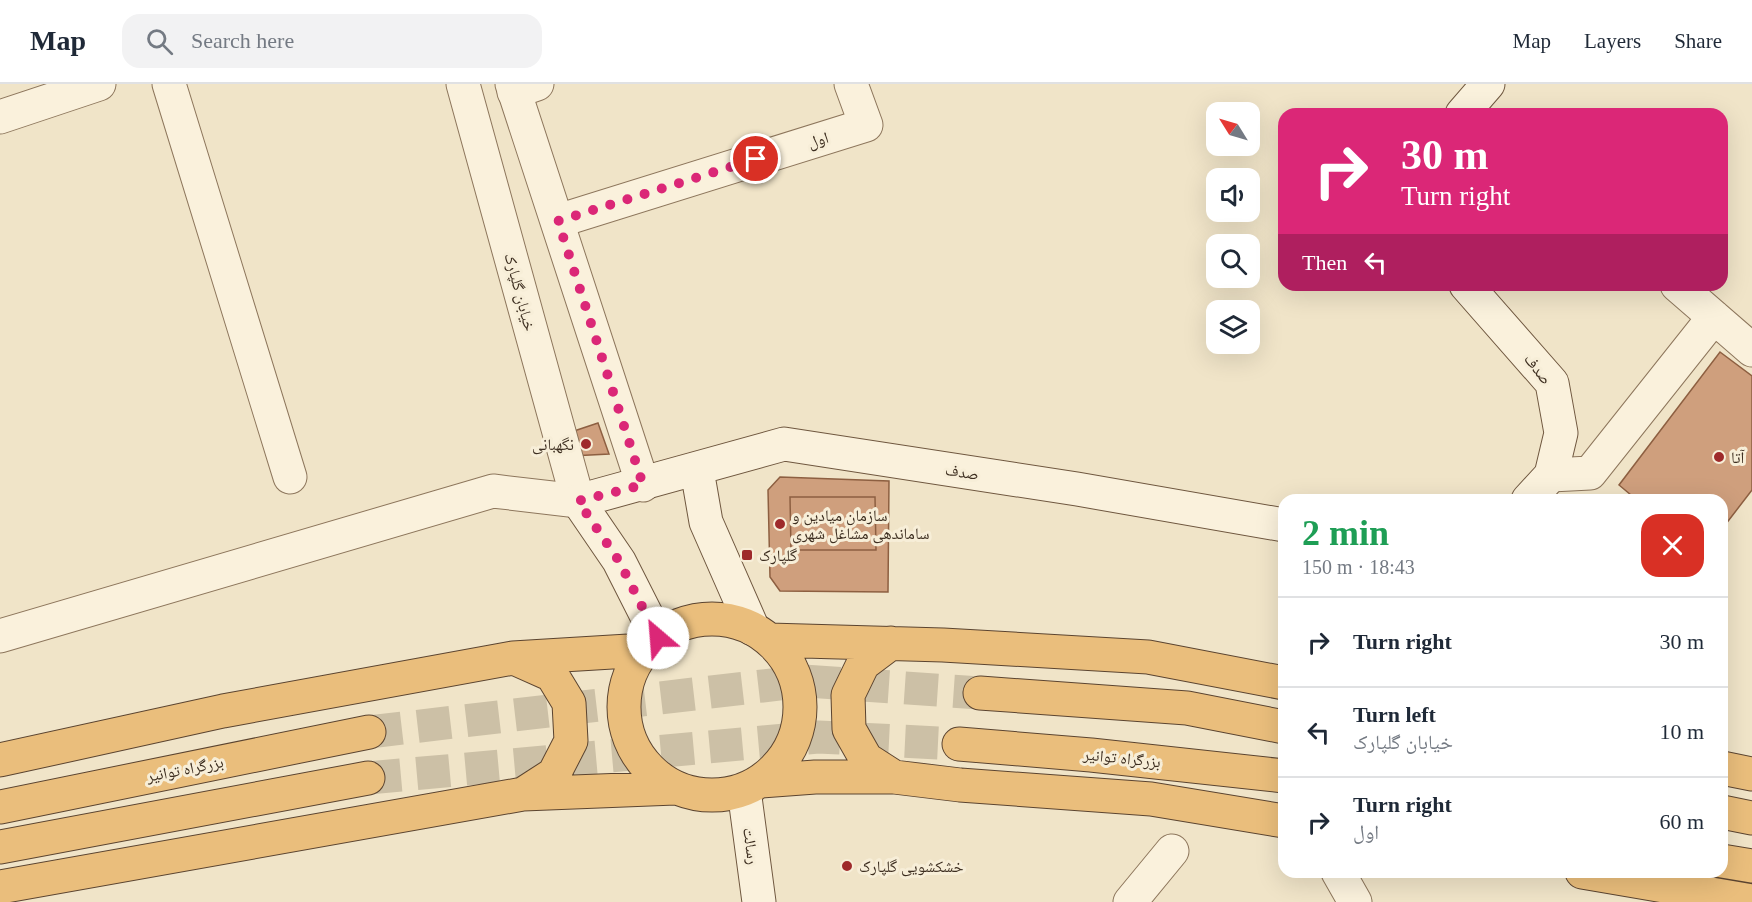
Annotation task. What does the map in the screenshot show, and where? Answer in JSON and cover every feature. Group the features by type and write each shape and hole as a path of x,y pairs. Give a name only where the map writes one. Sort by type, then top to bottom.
{"highway":[{"path":"0,760 224,711 513,658 652,644 694,621 714,619 734,622 761,635 1148,657 1278,682"},
{"path":"753,785 781,762 794,739 800,712 797,686 790,669 761,635"},
{"path":"652,644 631,673 624,700 626,726 636,752 653,773 675,788 698,795 721,795 753,785 815,777 894,777 960,785 1151,799 1278,820"},
{"path":"891,644 863,664 848,695 849,729 866,759 894,777"},
{"path":"513,658 552,675 569,703 571,741 554,774 523,794"},
{"path":"980,693 1187,708 1278,726"},
{"name":"بزرگراه توانیر","path":"0,807 369,732"},
{"name":"بزرگراه توانیر","path":"959,744 1091,755 1278,775"},
{"path":"1728,769 1752,774"},
{"path":"0,847 368,778"},
{"path":"0,887 523,794 675,788"},
{"path":"1728,813 1752,818"},
{"path":"1728,862 1752,866"},
{"path":"1602,878 1647,892 1752,901"}],"street":[{"path":"0,117 99,84"},
{"path":"169,84 290,477"},
{"name":"خیابان گلپارک","path":"463,84 578,501 619,561 652,644"},
{"name":"اول","path":"558,221 866,125 851,84"},
{"path":"521,87 558,221 643,485"},
{"name":"صدف","path":"1471,291 1552,383 1561,433 1551,475 1534,494"},
{"path":"1684,291 1752,350"},
{"path":"1551,475 1590,472 1714,317"},
{"name":"صدف","path":"578,501 697,470 783,444 1077,489 1278,524"},
{"path":"697,470 706,522 761,635"},
{"path":"0,636 493,491 578,501"},
{"name":"رسالت","path":"753,785 759,902"},
{"path":"1130,902 1172,851"},
{"path":"1341,878 1355,902"}],"building":[{"path":"1720,352 1752,376 1752,490 1728,521 1728,494 1630,494 1619,485"},
{"name":"نگهبانی","path":"598,423 609,454 571,456 565,434"},
{"name":"سازمان میادین و ساماندهی مشاغل شهری","path":"780,477 889,481 888,592 780,591 770,577 768,490","holes":["790,497 875,497 876,550 791,550"]},
{"path":"790,497 875,497 876,550 791,550"}],"tunnel":[{"path":"369,732 805,681 980,693"},
{"path":"368,778 818,737 959,744"}],"place":[{"name":"نگهبانی","path":"586,444"},
{"name":"آتا","path":"1719,457"},
{"name":"سازمان میادین و ساماندهی مشاغل شهری","path":"780,524"},
{"name":"گلپارک","path":"747,555"},
{"name":"خشکشویی گلپارک","path":"847,866"}],"route":[{"path":"658,638 619,561 578,501 643,485 558,221 756,159"}]}
